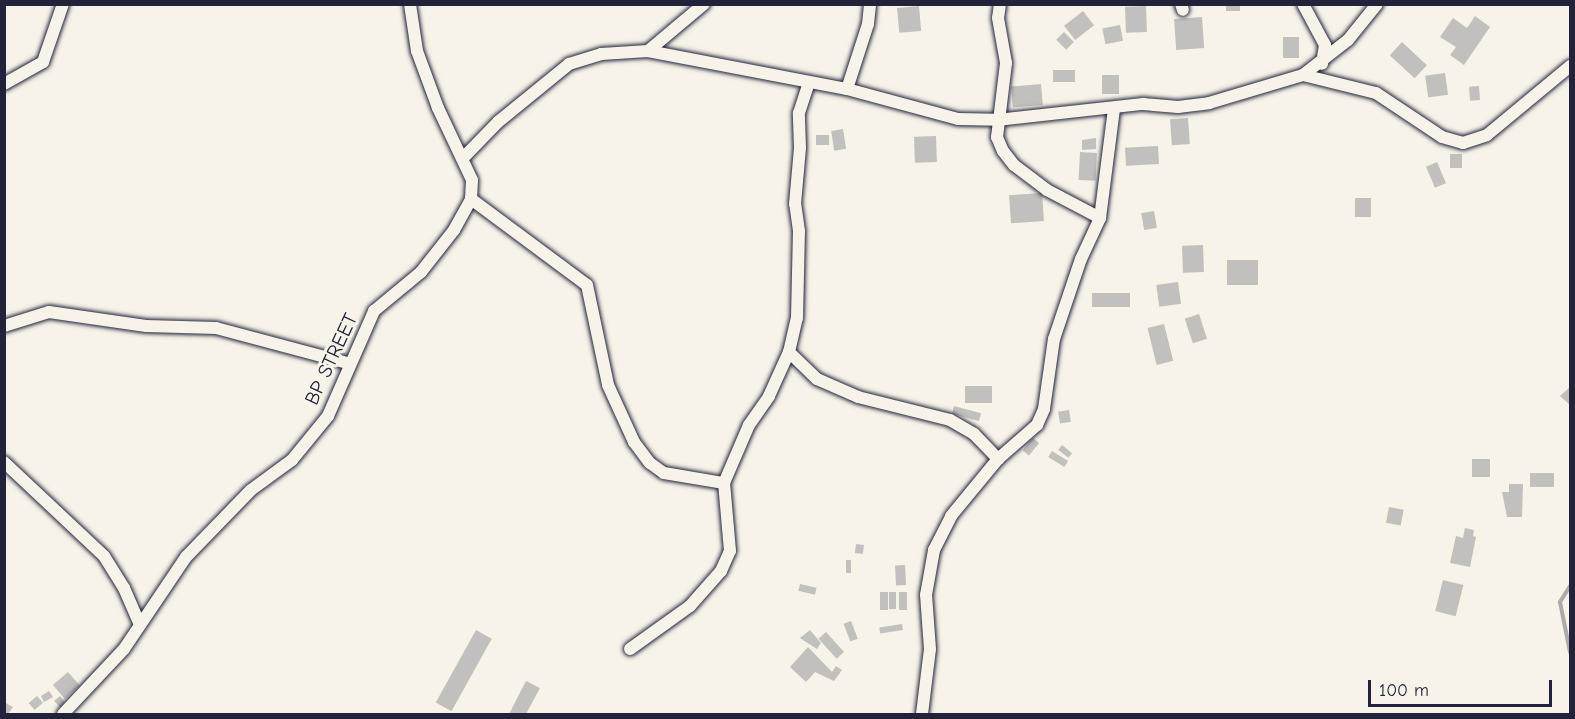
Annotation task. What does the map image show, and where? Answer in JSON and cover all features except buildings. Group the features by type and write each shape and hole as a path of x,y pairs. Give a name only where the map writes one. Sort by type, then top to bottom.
{"street":[{"path":"4,84 43,62 63,4"},
{"path":"410,4 417,51 428,83 464,157 472,180 471,199 587,285 608,385 634,442 650,463 664,473 724,483"},
{"path":"648,51 704,4"},
{"path":"847,89 868,24 870,4"},
{"path":"1000,4 998,18 1006,63 997,120 997,136 1014,165 1047,190 1101,218"},
{"path":"1303,4 1325,45 1322,64"},
{"path":"464,157 498,122 569,64 601,54 648,51 847,89 958,119 997,120 1143,104 1178,107 1228,100 1303,75 1322,64 1377,4"},
{"path":"1303,75 1376,93 1442,137 1463,143 1487,135 1570,66"},
{"path":"630,649 673,621 721,570 730,550 724,483 749,425 769,396 789,352 797,318 799,231 795,204 800,148 799,113 809,83"},
{"path":"922,714 930,649 926,595 934,550 951,516 998,459 1037,425 1044,410 1054,339 1081,259 1101,218 1114,108"},
{"name":"BP STREET","path":"63,714 110,665 140,626 186,557 251,490 292,460 328,416 348,363 374,311 421,272 454,230 471,199"},
{"path":"4,326 49,312 146,326 216,328 348,363"},
{"path":"789,352 817,379 858,397 950,420 974,434 998,459"},
{"path":"5,464 104,556 124,588 140,626"}],"waterway":[{"path":"1570,586 1560,602 1570,652"}]}
